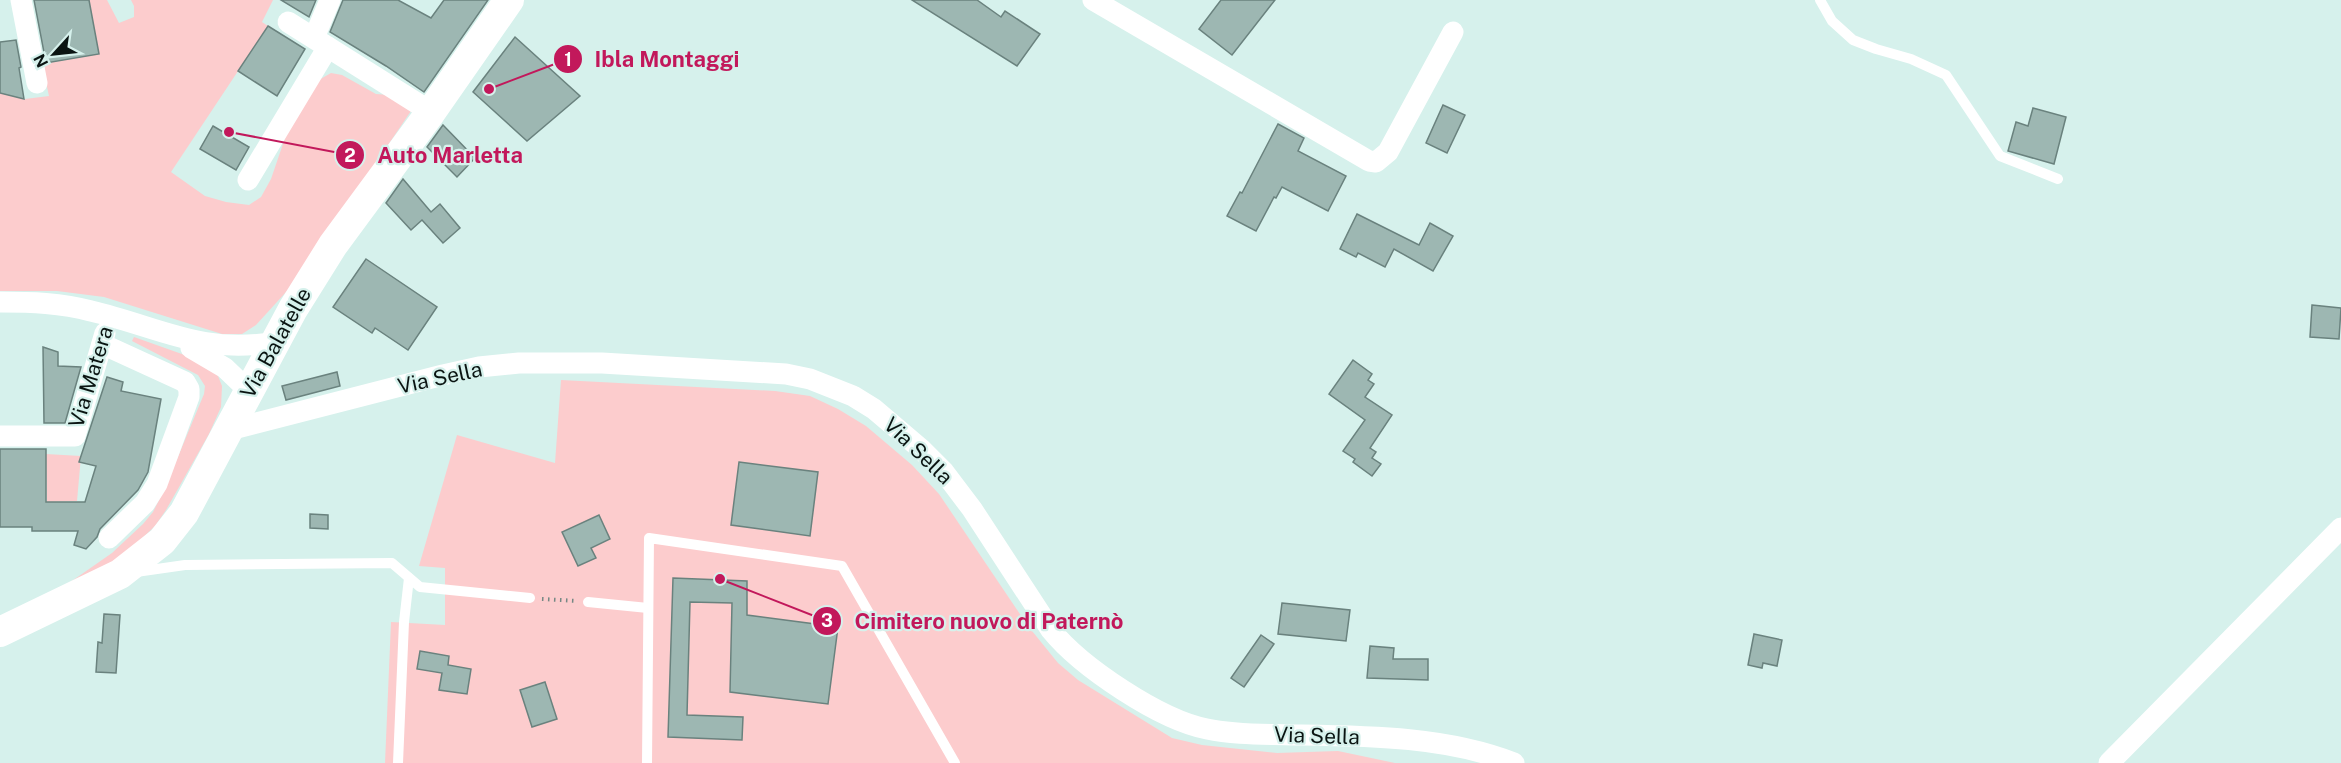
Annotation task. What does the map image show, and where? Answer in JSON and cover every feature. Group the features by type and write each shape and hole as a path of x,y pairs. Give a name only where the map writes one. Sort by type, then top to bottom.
{"street":[{"path":"21,0 37,83"},
{"path":"248,180 321,42 330,0"},
{"name":"Via Balatelle","path":"0,632 120,574 162,541 184,513 275,342 333,245 431,112 509,0"},
{"path":"1093,0 1369,161 1376,162 1388,152 1453,32"},
{"path":"288,22 431,112"},
{"path":"0,302 49,303 110,316 160,333 216,345 256,346 275,342"},
{"name":"Via Matera","path":"0,436 75,436 110,316"},
{"path":"160,333 213,359 238,378 249,391"},
{"path":"102,344 185,382 189,389 189,397 157,484 145,503 109,538"},
{"name":"Via Sella","path":"228,430 443,375 519,363 602,363 786,374 810,379 853,396 874,409 921,449 944,472 972,509 1051,630 1066,649 1106,679 1158,710 1205,729 1231,733 1355,736 1464,747 1514,763"},
{"path":"2109,763 2341,528"}],"lane":[{"path":"1820,0 1832,21 1853,40 1911,59 1946,75 2000,156 2058,179"},
{"path":"647,763 649,538 842,566 955,763"},
{"path":"120,574 185,565 376,562 392,563 420,587 530,598"},
{"path":"398,763 404,622 409,578"},
{"path":"588,602 648,608"}],"path":[{"path":"530,598 588,602"}],"shaded area":[{"path":"89,0 107,0 119,23 134,17 134,6 131,0 273,0 262,22 268,26 171,172 205,196 249,205 261,197 271,179 286,135 317,81 331,73 342,75 376,94 389,95 413,108 297,280 256,325 242,334 222,334 104,297 57,291 0,291 0,93 25,99 49,96 42,64 99,54"},
{"path":"134,337 210,364 216,371 222,386 221,407 209,434 155,526 133,547 111,563 69,583 112,553 153,512 204,394 205,386 198,375 132,341"},
{"path":"561,380 775,391 810,396 866,426 912,465 939,494 1028,626 1058,663 1078,680 1172,738 1202,745 1277,753 1338,751 1395,763 385,763 391,622 445,625 445,568 419,566 457,435 555,463"},
{"path":"46,454 81,456 77,501 47,502"}],"building":[{"path":"34,0 89,0 99,54 46,63"},
{"path":"281,0 316,0 309,17"},
{"path":"343,0 398,0 431,18 444,0 488,0 424,92 330,32"},
{"path":"912,0 977,0 1001,17 1005,11 1040,34 1017,66"},
{"path":"1221,0 1275,0 1232,55 1199,29"},
{"path":"268,26 305,49 277,96 238,71"},
{"path":"515,37 580,96 527,141 473,92"},
{"path":"16,40 24,99 0,93 0,42"},
{"path":"1443,105 1465,115 1447,153 1426,143"},
{"path":"2033,108 2066,117 2054,164 2008,151 2016,122 2028,126"},
{"path":"1278,124 1304,138 1298,151 1346,176 1328,211 1282,187 1276,198 1274,197 1256,231 1227,216 1240,192 1242,193"},
{"path":"443,125 475,158 457,177 427,147"},
{"path":"213,126 249,147 236,170 200,149"},
{"path":"403,179 431,212 440,204 460,228 443,243 422,220 411,230 386,203"},
{"path":"1357,214 1419,245 1430,223 1453,236 1433,271 1394,249 1385,267 1358,253 1356,257 1340,249"},
{"path":"366,259 437,307 408,350 375,328 372,333 333,307"},
{"path":"2312,305 2341,308 2339,339 2310,337"},
{"path":"43,347 58,352 58,366 81,367 65,423 44,423"},
{"path":"1353,360 1372,374 1368,380 1374,384 1365,397 1392,415 1370,448 1376,452 1372,458 1381,464 1372,476 1353,462 1355,459 1343,451 1365,420 1329,394"},
{"path":"337,372 340,386 286,400 282,386"},
{"path":"107,377 123,382 121,391 161,399 148,472 138,490 100,529 97,537 86,549 74,545 78,531 32,531 32,527 0,527 0,449 46,449 46,502 85,502 96,466 79,462"},
{"path":"739,462 818,472 810,536 731,525"},
{"path":"310,514 328,515 328,529 310,528"},
{"path":"599,515 610,539 591,548 596,558 578,566 562,532"},
{"path":"673,578 747,581 747,615 838,627 828,704 730,692 732,603 690,602 687,715 743,717 742,740 668,737"},
{"path":"1282,603 1350,610 1346,641 1278,634"},
{"path":"104,614 120,615 116,673 96,672 98,642 102,643"},
{"path":"1754,634 1782,640 1777,666 1763,663 1762,668 1748,665"},
{"path":"1261,635 1274,644 1244,687 1231,678"},
{"path":"1370,646 1394,648 1393,659 1428,659 1428,680 1367,678"},
{"path":"420,651 449,656 448,665 471,669 467,694 439,690 442,673 417,669"},
{"path":"545,682 557,719 532,727 520,690"}],"place":[{"name":"Ibla Montaggi","path":"489,89"},
{"name":"Auto Marletta","path":"229,132"},
{"name":"Cimitero nuovo di Paternò","path":"720,579"}]}
